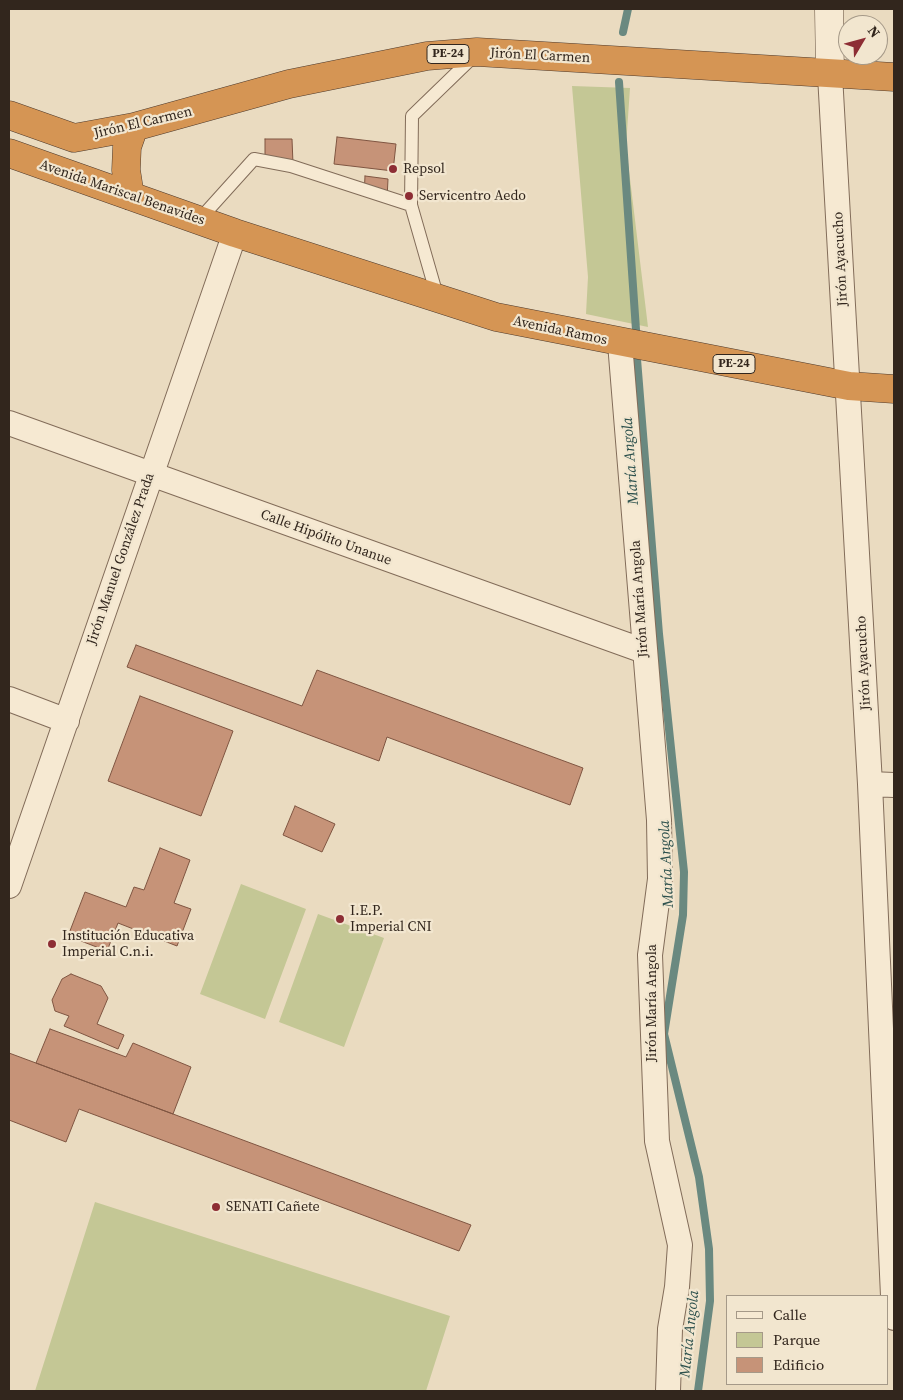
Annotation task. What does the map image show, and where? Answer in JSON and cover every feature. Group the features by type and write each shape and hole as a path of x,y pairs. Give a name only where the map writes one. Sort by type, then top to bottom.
{"highway":[{"name":"Jirón El Carmen","path":"9,115 74,138 134,127 299,82 427,56 477,52 830,75 894,77"},
{"path":"130,196 126,170 127,147 134,127"},
{"name":"Avenida Mariscal Benavides","path":"9,153 235,233"},
{"name":"Avenida Ramos","path":"235,233 496,317 620,343 849,386 894,389"}],"street":[{"name":"Jirón Ayacucho","path":"829,9 830,75 892,1176 894,1318"},
{"name":"Jirón Manuel González Prada","path":"9,886 235,233"},
{"name":"Jirón María Angola","path":"620,343 659,820 660,879 650,955 656,1132 680,1245 678,1287 670,1329 668,1391"},
{"name":"Calle Hipólito Unanue","path":"9,423 644,651"},
{"path":"9,699 66,721"},
{"path":"870,784 894,786"}],"lane":[{"path":"438,299 411,206 412,116 477,52"},
{"path":"199,220 254,159 291,166 411,206"}],"green space":[{"path":"572,86 630,88 626,146 648,327 586,314 588,277"},
{"path":"241,884 306,909 265,1019 200,994"},
{"path":"318,914 384,938 344,1047 279,1022"},
{"path":"95,1202 450,1316 426,1391 35,1391"}],"building":[{"path":"337,137 396,144 393,171 334,164"},
{"path":"265,139 292,139 293,164 265,164"},
{"path":"365,176 388,179 387,199 364,196"},
{"path":"136,645 302,706 317,670 583,768 570,805 387,737 379,761 127,667"},
{"path":"140,696 233,731 201,816 108,781"},
{"path":"295,806 335,824 322,852 283,835"},
{"path":"160,848 190,860 174,903 191,909 177,946 118,923 107,951 68,936 85,892 126,907 134,887 144,890"},
{"path":"71,974 101,986 108,998 97,1024 124,1035 118,1049 64,1026 69,1016 55,1011 52,1000 62,979"},
{"path":"50,1029 126,1057 133,1043 191,1067 173,1114 36,1063"},
{"path":"9,1053 471,1225 459,1251 79,1109 66,1142 9,1120"}],"waterway":[{"name":"María Angola","path":"623,32 628,9"},
{"name":"María Angola","path":"619,82 636,330"},
{"name":"María Angola","path":"637,359 659,634 684,872 683,915 664,1034 699,1177 709,1249 710,1301 698,1391"}],"place":[{"name":"Repsol","path":"393,169"},
{"name":"Servicentro Aedo","path":"409,196"},
{"name":"I.E.P. Imperial CNI","path":"340,919"},
{"name":"Institución Educativa Imperial C.n.i.","path":"52,944"},
{"name":"SENATI Cañete","path":"216,1207"}]}
